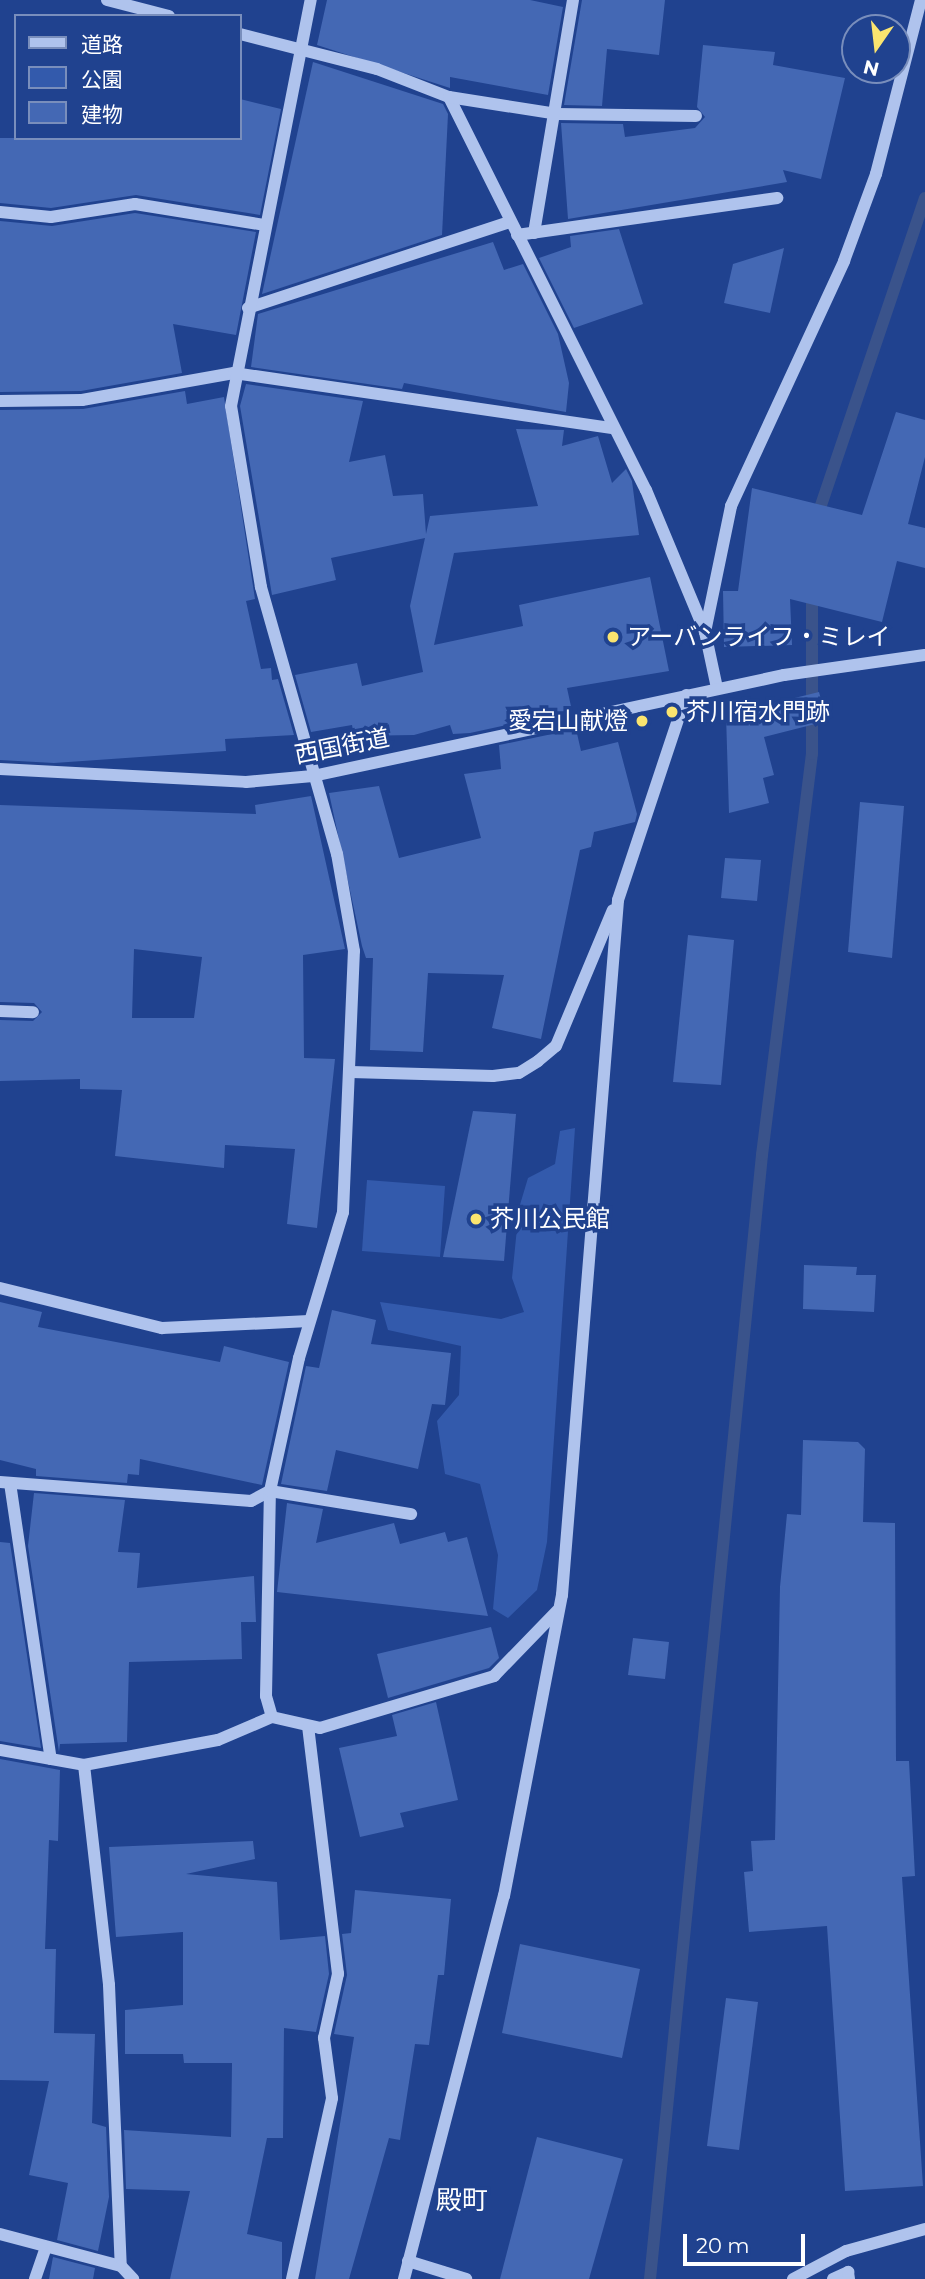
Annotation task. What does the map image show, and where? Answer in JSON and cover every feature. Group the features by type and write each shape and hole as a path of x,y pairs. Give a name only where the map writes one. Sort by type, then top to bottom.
{"street":[{"path":"107,0 161,14"},
{"path":"272,1717 266,1696 270,1491 309,1321 343,1212 354,951 337,854 261,587 231,406 234,373 311,0"},
{"path":"534,233 557,114 573,0"},
{"path":"705,632 738,485 844,261 876,174 921,0"},
{"path":"242,35 449,97 557,114 696,116"},
{"path":"449,97 612,428 646,490 705,632 717,688"},
{"path":"517,236 778,198"},
{"path":"0,212 51,217 135,204 265,225"},
{"path":"248,308 510,222"},
{"path":"0,401 82,400 234,373 612,428"},
{"name":"西国街道","path":"0,769 246,782 313,776 717,688 925,655"},
{"path":"351,1072 492,1076 519,1073 538,1062 556,1046 618,900 686,695"},
{"path":"404,2279 504,1896 557,1610 618,900"},
{"path":"0,1011 33,1012"},
{"path":"0,1289 162,1328 309,1321"},
{"path":"51,1759 5,1483 251,1502 270,1491 411,1514"},
{"path":"0,1751 84,1765 218,1741 272,1717 308,1727 494,1676 557,1610"},
{"path":"292,2279 332,2098 324,2038 338,1974 308,1727"},
{"path":"84,1765 109,1985 121,2266"},
{"path":"793,2279 846,2251 925,2230"},
{"path":"0,2234 121,2266 133,2279"},
{"path":"35,2279 46,2247"},
{"path":"408,2261 466,2279"},
{"path":"833,2279 848,2272 849,2279"}],"green space":[{"path":"575,1128 547,1542 537,1590 508,1618 493,1609 498,1555 480,1484 445,1474 437,1421 459,1395 461,1346 388,1330 380,1302 501,1319 524,1312 512,1278 519,1208 528,1178 555,1164 560,1131"},
{"path":"367,1180 445,1186 440,1257 362,1251"}],"building":[{"path":"327,0 530,0 563,7 548,95 450,77 450,88 317,45"},
{"path":"582,0 665,0 659,55 607,49 602,106 564,105"},
{"path":"703,45 775,52 773,65 841,77 841,84 844,84 821,179 783,170 787,182 568,219 561,123 623,124 625,137 695,128 705,117 697,107"},
{"path":"313,62 443,104 448,114 442,235 262,294"},
{"path":"242,99 281,109 260,215 136,195 51,208 0,203 0,138 242,140"},
{"path":"135,213 256,232 236,335 173,324 182,373 81,391 0,392 0,221 52,226"},
{"path":"619,229 643,304 574,328 539,258 571,247 570,236"},
{"path":"493,242 504,270 523,264 558,334 569,383 566,412 404,383 402,389 251,367 258,314"},
{"path":"784,248 770,313 724,303 733,264"},
{"path":"246,384 363,401 349,462 385,455 393,496 423,494 426,534 430,516 538,506 516,429 564,430 562,446 598,436 612,483 626,469 632,481 639,535 454,553 434,645 523,626 519,605 650,577 669,671 567,688 572,711 470,733 453,734 450,725 414,735 354,736 352,725 311,732 295,675 357,663 362,686 423,672 410,606 425,538 331,558 336,580 272,595 240,406"},
{"path":"185,391 187,404 224,397 255,599 246,601 261,669 271,668 272,680 278,679 294,735 225,739 226,751 54,763 0,760 0,410 83,409"},
{"path":"896,412 925,420 925,457 908,524 925,528 925,568 897,561 882,622 790,599 792,645 724,647 723,591 738,591 752,488 862,515"},
{"path":"819,692 827,721 764,737 774,775 763,778 769,803 729,813 726,715"},
{"path":"576,729 581,751 618,742 637,814 635,822 594,832 591,847 580,850 541,1039 492,1028 504,975 428,973 423,1052 370,1050 373,958 366,958 362,946 329,793 379,786 399,858 481,838 464,774 501,769 499,745"},
{"path":"311,796 345,949 303,955 304,1058 335,1059 317,1228 287,1224 295,1149 225,1145 224,1168 115,1156 122,1090 80,1089 80,1079 0,1081 0,1020 33,1021 42,1012 34,1003 0,1002 0,805 256,814 255,805","holes":["134,949 202,957 194,1018 132,1018"]},
{"path":"860,802 904,806 892,958 848,952"},
{"path":"725,858 761,860 757,901 721,898"},
{"path":"688,935 734,940 721,1085 673,1082"},
{"path":"473,1111 516,1114 504,1261 443,1257"},
{"path":"804,1265 857,1267 856,1275 876,1275 874,1312 803,1309"},
{"path":"0,1302 42,1312 38,1327 220,1362 224,1346 289,1362 262,1485 140,1459 139,1475 128,1474 127,1483 36,1476 36,1469 0,1460"},
{"path":"332,1310 376,1320 371,1344 451,1353 445,1405 432,1404 418,1469 336,1450 327,1491 281,1484 306,1366 319,1368"},
{"path":"803,1440 858,1442 865,1449 863,1522 895,1523 896,1761 909,1761 915,1876 902,1877 923,2186 845,2191 827,1926 749,1932 744,1872 753,1871 751,1841 775,1840 780,1587 787,1514 801,1515"},
{"path":"34,1493 125,1500 118,1552 140,1553 137,1588 254,1576 256,1622 241,1622 242,1659 129,1662 127,1742 60,1744 59,1752 28,1546"},
{"path":"287,1503 323,1509 316,1543 394,1523 400,1544 445,1532 448,1542 467,1537 488,1616 277,1592"},
{"path":"0,1542 10,1543 41,1748 0,1741"},
{"path":"491,1627 499,1658 489,1668 388,1698 377,1654"},
{"path":"633,1638 669,1642 665,1679 628,1675"},
{"path":"436,1702 458,1800 400,1813 404,1827 360,1837 339,1748 397,1736 392,1715"},
{"path":"0,1759 60,1770 58,1841 49,1840 45,1949 56,1949 54,2033 95,2034 92,2123 106,2127 109,2197 98,2251 57,2240 68,2183 29,2175 49,2081 0,2080"},
{"path":"253,1841 255,1859 186,1874 277,1882 280,1940 325,1936 329,1974 316,2032 284,2028 283,2138 267,2138 247,2234 282,2242 282,2279 170,2279 190,2191 126,2189 124,2130 231,2137 232,2063 184,2063 183,2054 125,2054 125,2010 183,2005 183,1932 116,1937 109,1847"},
{"path":"355,1890 451,1899 444,1975 438,1975 429,2045 415,2044 400,2140 389,2138 349,2279 315,2279 354,2037 334,2034 347,1975 342,1934 351,1933"},
{"path":"520,1944 640,1969 622,2058 502,2033"},
{"path":"726,1998 758,2002 739,2150 707,2146"},
{"path":"537,2137 623,2159 589,2279 500,2279"},
{"path":"53,2257 95,2268 93,2279 49,2279"}],"waterway":[{"path":"816,520 925,198"},
{"path":"650,2279 762,1155 812,754 812,588"}],"place":[{"name":"アーバンライフ・ミレイ","path":"613,637"},
{"name":"芥川宿水門跡","path":"672,712"},
{"name":"愛宕山献燈","path":"642,721"},
{"name":"芥川公民館","path":"476,1219"}],"district":[{"name":"殿町","path":"462,2201"}]}
